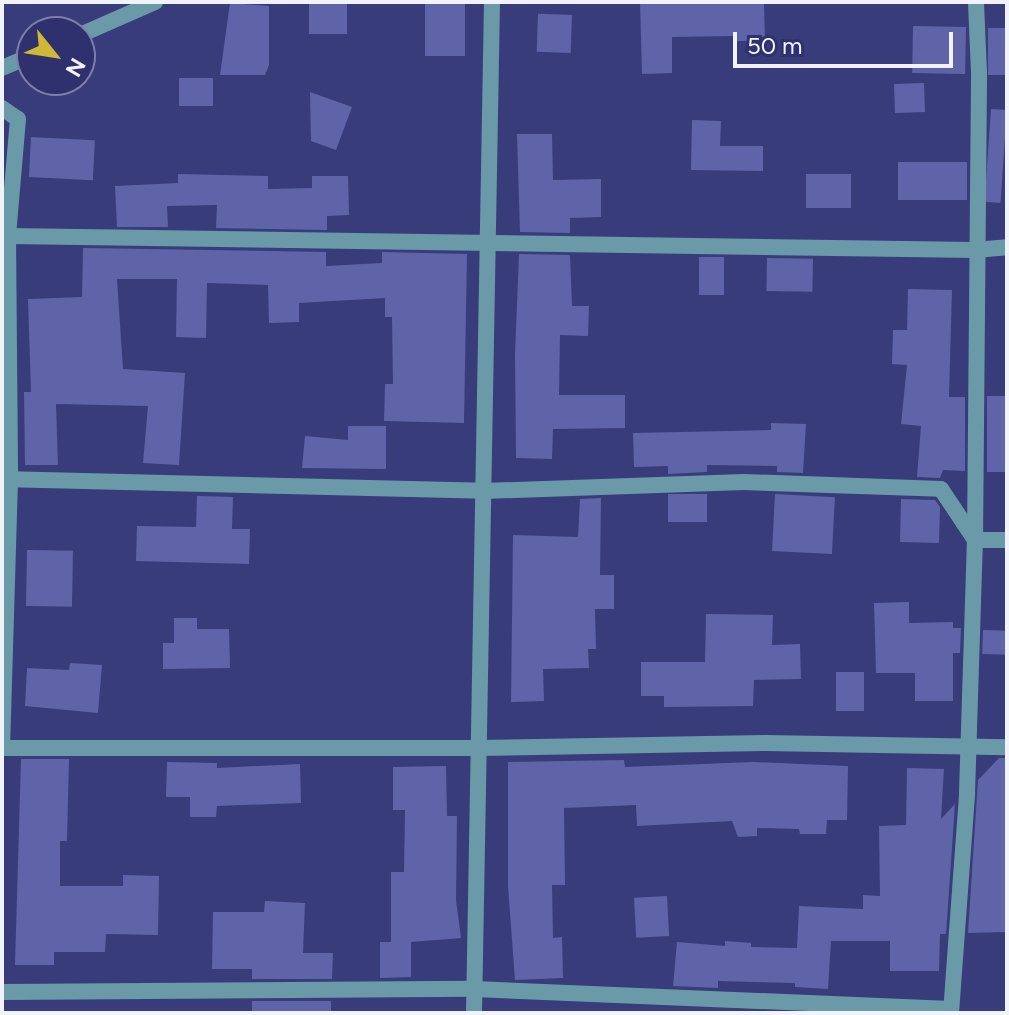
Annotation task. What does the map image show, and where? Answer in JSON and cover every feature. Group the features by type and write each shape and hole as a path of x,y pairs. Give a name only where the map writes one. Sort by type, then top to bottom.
{"street":[{"path":"96,28 155,2"},
{"path":"474,1013 492,2"},
{"path":"2,992 474,989 951,1011 967,749 975,540 975,250 979,72 976,2"},
{"path":"2,108 18,119 8,236 2,745 480,748 766,743 967,749 1007,747"},
{"path":"8,236 975,250 1007,247"},
{"path":"6,480 484,491 744,482 941,489 975,540"},
{"path":"975,540 1007,540"}],"building":[{"path":"309,2 347,2 347,34 309,34"},
{"path":"425,2 465,2 465,56 425,56"},
{"path":"640,2 764,3 765,41 734,41 734,36 672,37 672,73 642,74"},
{"path":"230,3 269,6 269,65 265,75 220,75"},
{"path":"538,14 572,15 571,53 537,52"},
{"path":"913,26 966,27 965,74 912,73"},
{"path":"988,28 1007,28 1007,75 988,75"},
{"path":"179,78 213,78 213,106 179,106"},
{"path":"924,83 925,112 895,113 894,84"},
{"path":"310,92 352,107 336,150 311,141"},
{"path":"991,109 1007,110 1000,203 985,202"},
{"path":"692,120 721,121 720,146 763,146 763,171 691,170"},
{"path":"517,134 552,134 553,180 601,179 601,217 570,218 570,233 520,232"},
{"path":"31,137 95,140 93,180 29,177"},
{"path":"898,162 967,162 967,200 898,200"},
{"path":"178,174 268,176 268,189 312,188 312,176 348,176 349,215 327,216 327,230 216,228 217,205 167,206 168,227 117,227 115,186 178,183"},
{"path":"806,174 851,174 851,208 806,208"},
{"path":"83,248 326,252 326,266 382,263 382,252 467,254 464,423 384,421 385,384 393,384 392,317 385,317 385,298 299,303 299,322 269,323 268,285 207,283 206,338 176,337 177,279 117,279 123,369 185,373 179,465 143,463 148,406 56,404 58,465 25,465 24,392 31,392 28,299 82,297"},
{"path":"519,254 570,255 572,306 589,306 588,336 560,335 559,395 625,395 625,428 553,429 552,459 516,458 515,354"},
{"path":"699,257 724,257 724,295 699,295"},
{"path":"767,258 813,259 812,292 766,291"},
{"path":"908,289 952,290 949,397 965,397 965,471 943,470 940,478 917,477 921,426 901,424 907,365 892,364 893,330 907,330"},
{"path":"987,396 1007,396 1007,472 987,472"},
{"path":"771,423 806,424 803,473 777,472 777,466 707,465 707,472 668,474 668,466 634,467 633,433 771,430"},
{"path":"348,426 386,426 386,469 302,468 305,436 348,440"},
{"path":"668,494 707,494 707,522 668,522"},
{"path":"775,494 835,497 832,554 772,551"},
{"path":"197,496 233,497 232,529 250,529 249,564 136,561 137,526 196,527"},
{"path":"601,498 600,575 614,575 614,609 595,609 596,649 588,649 589,668 543,669 544,701 511,702 513,535 578,537 580,499"},
{"path":"901,499 935,500 940,507 939,543 900,542"},
{"path":"27,550 73,551 72,607 26,606"},
{"path":"909,602 909,623 953,622 953,628 961,628 960,653 953,653 953,701 915,701 915,673 876,673 874,603"},
{"path":"706,614 773,615 772,645 800,644 801,679 754,680 753,706 664,707 664,696 641,696 641,662 705,662"},
{"path":"174,618 197,618 197,629 229,629 230,668 163,669 163,643 174,643"},
{"path":"983,630 1007,631 1006,655 982,654"},
{"path":"70,663 102,665 98,713 25,706 27,668 69,670"},
{"path":"836,672 864,672 864,711 836,711"},
{"path":"999,758 1007,758 1007,932 968,933 978,780"},
{"path":"21,759 69,759 67,841 60,841 60,886 123,886 123,875 159,876 158,935 106,934 105,952 54,952 54,965 15,965"},
{"path":"624,760 625,767 754,762 848,766 847,820 827,820 826,834 800,834 799,829 757,828 757,836 738,837 732,821 637,826 636,805 564,808 565,885 552,885 553,938 562,937 563,978 515,980 508,886 508,762"},
{"path":"167,762 217,763 217,768 300,764 301,803 217,806 216,817 190,817 190,797 166,797"},
{"path":"446,766 447,816 457,816 456,900 461,938 411,942 411,977 380,978 380,942 391,942 391,872 404,872 405,810 393,810 393,767"},
{"path":"907,768 944,769 941,819 955,804 946,934 940,934 939,971 890,971 890,941 831,941 828,989 795,987 795,983 718,981 718,988 673,986 677,942 725,946 725,941 751,943 751,947 797,948 799,906 863,909 863,895 880,896 879,826 906,825"},
{"path":"667,896 669,936 636,938 634,898"},
{"path":"265,901 305,903 303,953 333,953 332,979 252,979 252,969 212,969 213,912 264,912"},
{"path":"252,1001 331,1001 331,1013 252,1013"}]}
